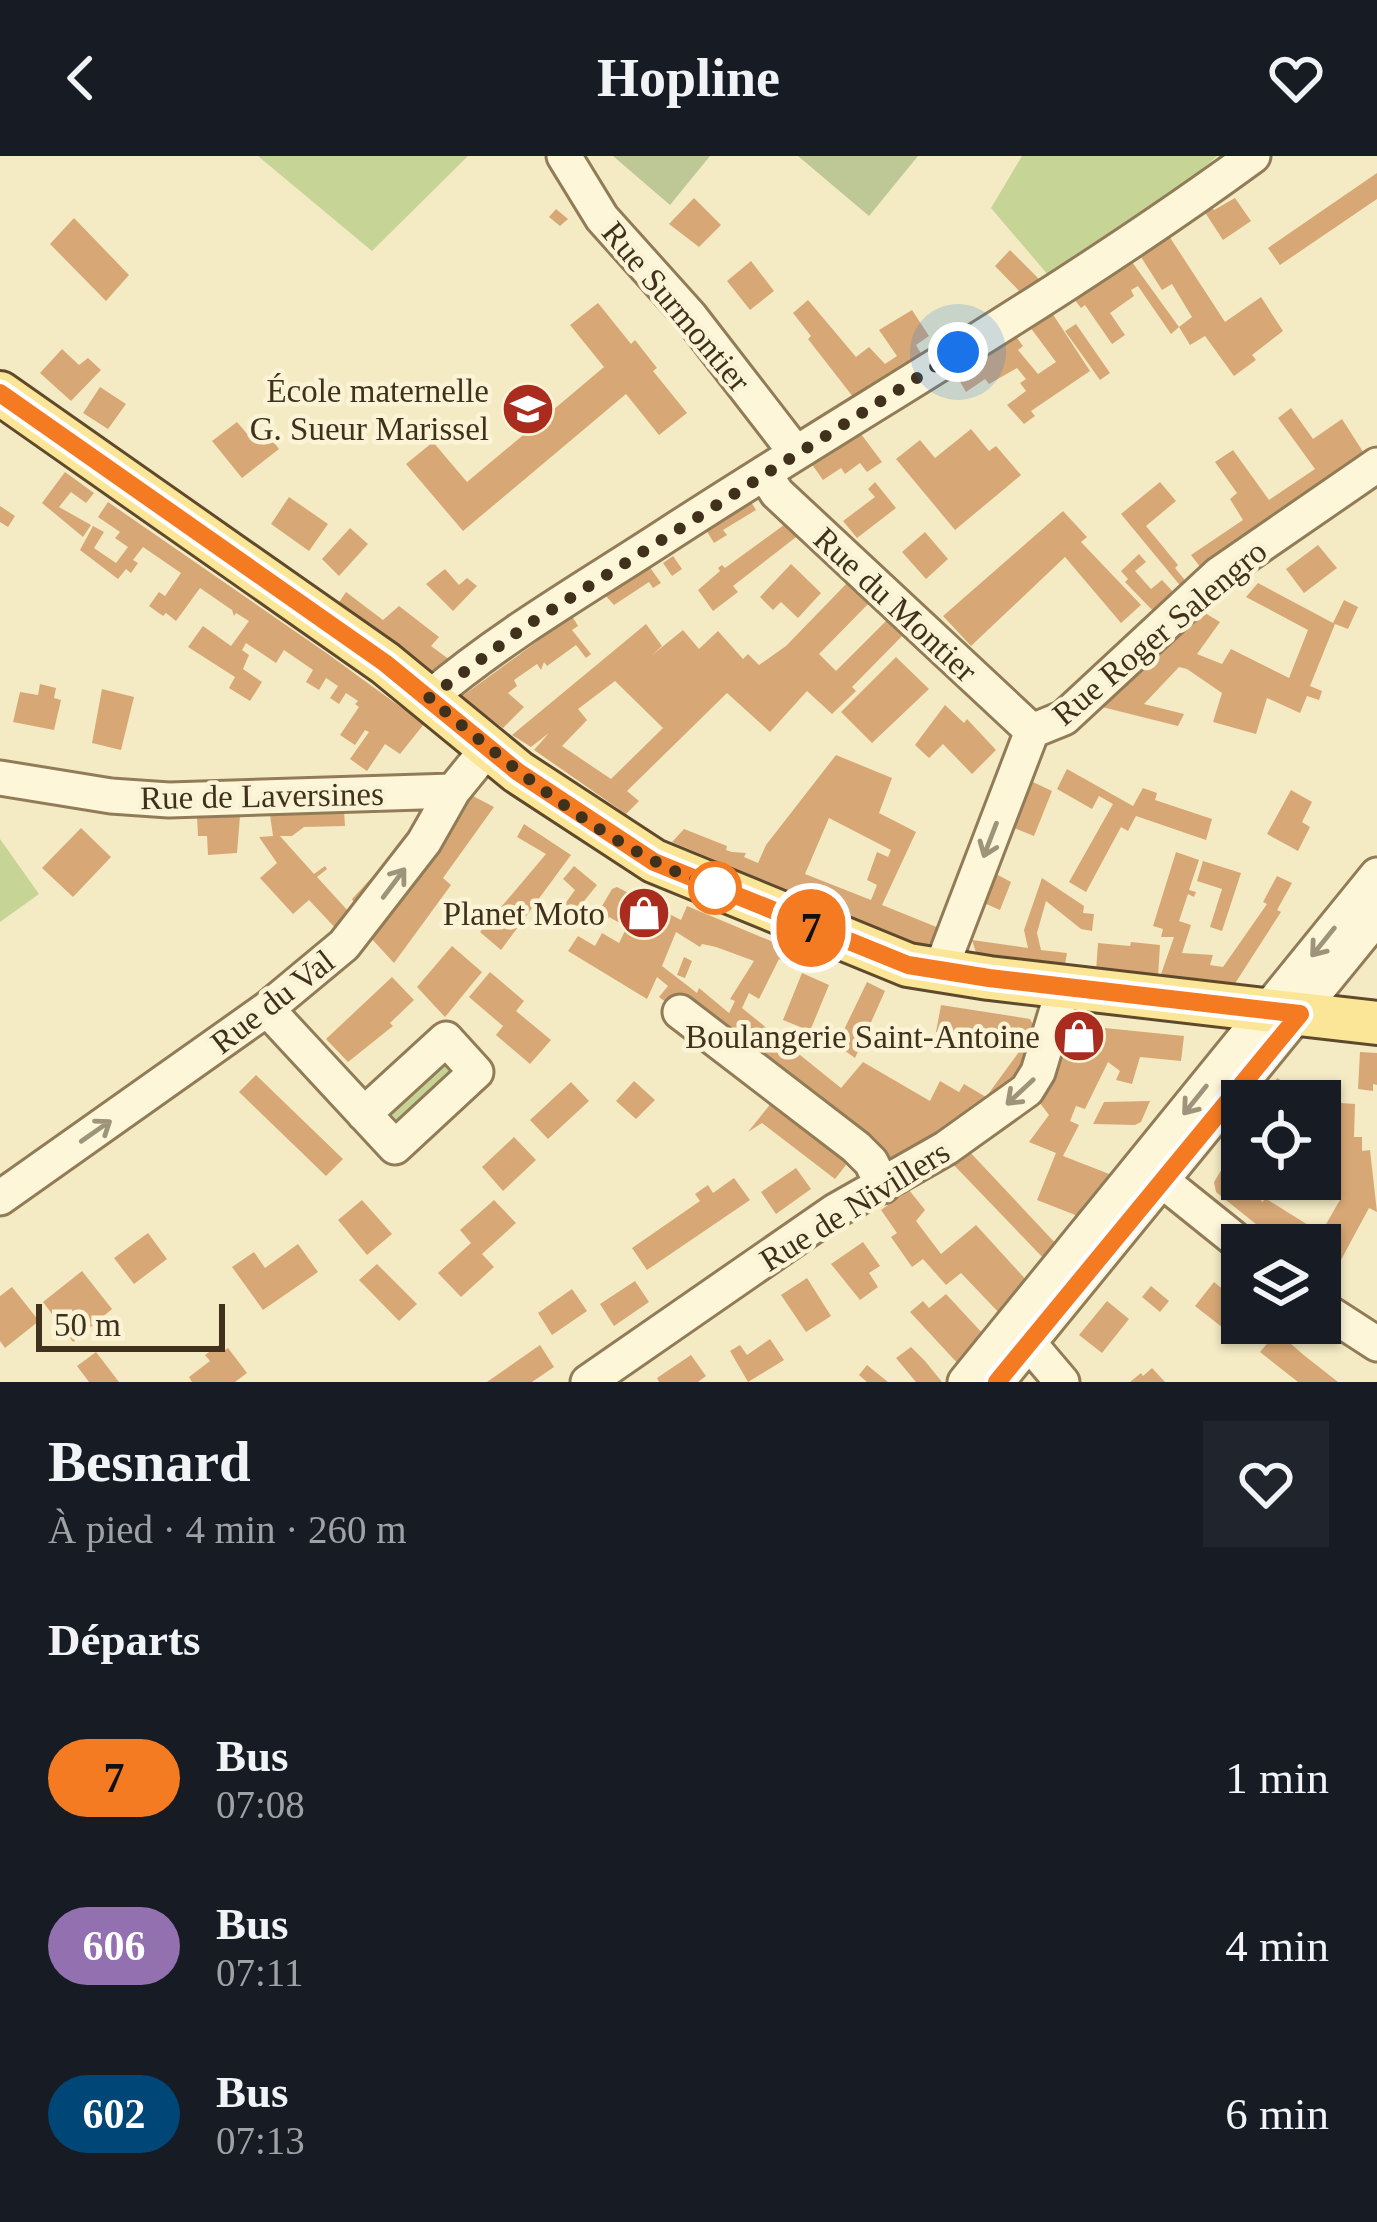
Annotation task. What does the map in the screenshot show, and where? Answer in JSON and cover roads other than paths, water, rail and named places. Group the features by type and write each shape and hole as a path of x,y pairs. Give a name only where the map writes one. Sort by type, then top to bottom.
{"main road":[{"path":"0,393 292,596 488,748 654,862 881,957 940,971 1377,1023"}],"street":[{"name":"Rue Surmontier","path":"564,156 602,218 690,316 796,453"},
{"path":"429,698 514,634 1135,242 1253,156"},
{"name":"Rue Roger Salengro","path":"940,971 1032,731 1064,718 1219,574 1377,465"},
{"name":"Rue du Montier","path":"764,473 777,493 1032,731"},
{"name":"Rue du Val","path":"0,1198 267,1009 356,932 488,748"},
{"name":"Rue de Laversines","path":"0,778 169,800 453,791"},
{"path":"1285,1012 1377,875"},
{"path":"965,1382 1021,1334 1285,1012 1377,917"},
{"name":"Rue de Nivillers","path":"588,1382 835,1211 946,1148 1028,1090 1043,1059 1064,986"},
{"path":"267,1009 364,1114"},
{"path":"680,1012 856,1147 872,1162 883,1186"},
{"path":"1153,1173 1221,1228"},
{"path":"1341,1321 1377,1344"},
{"path":"998,1382 1021,1334"},
{"path":"1021,1334 1062,1382"}],"place":[{"name":"École maternelle G. Sueur Marissel","path":"528,409"},
{"name":"Planet Moto","path":"644,913"},
{"name":"Boulangerie Saint-Antoine","path":"1079,1036"}]}
